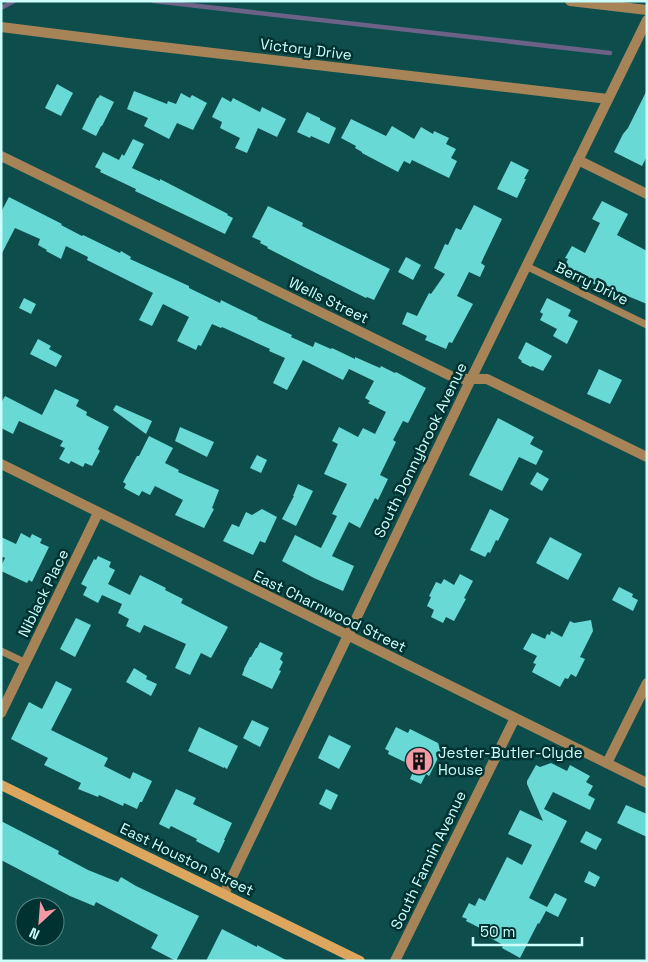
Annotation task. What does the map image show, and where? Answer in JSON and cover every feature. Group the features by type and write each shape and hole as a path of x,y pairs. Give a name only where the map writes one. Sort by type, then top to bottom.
{"street":[{"path":"570,1 647,10"},
{"name":"South Donnybrook Avenue","path":"224,894 471,379 647,20"},
{"name":"Victory Drive","path":"1,27 608,99"},
{"name":"Wells Street","path":"1,156 457,380 487,379 647,457"},
{"path":"578,160 647,194"},
{"name":"East Charnwood Street","path":"1,464 647,783"},
{"name":"Niblack Place","path":"1,713 98,513"},
{"path":"607,763 647,683"},
{"name":"South Fannin Avenue","path":"395,961 515,718"},
{"name":"East Houston Street","path":"1,785 360,961"}],"lane":[{"name":"Berry Drive","path":"526,266 647,325"},
{"path":"1,651 26,663"}],"building":[{"path":"57,84 73,93 61,116 45,108"},
{"path":"647,90 647,156 642,166 614,152"},
{"path":"134,91 167,104 168,101 176,104 181,93 190,98 192,95 207,103 193,130 177,123 169,139 144,126 148,118 127,109"},
{"path":"100,95 114,102 96,136 82,129"},
{"path":"222,97 231,102 233,98 260,112 262,107 286,119 277,137 258,128 247,153 235,148 240,138 220,128 222,122 212,117"},
{"path":"307,112 336,128 329,144 297,132"},
{"path":"351,119 386,136 392,126 414,139 421,127 433,134 434,131 449,138 446,144 456,149 451,158 457,161 449,178 412,160 410,164 404,161 398,172 362,153 355,148 356,146 341,138"},
{"path":"133,139 144,144 132,168 160,181 160,179 228,214 233,218 225,234 135,191 136,189 100,172 101,170 95,167 103,152 119,160 122,154 124,156"},
{"path":"511,161 529,170 517,198 497,189"},
{"path":"9,197 82,236 120,253 121,251 131,257 130,259 189,286 189,288 220,303 221,300 292,335 291,337 313,347 315,342 355,359 355,357 380,368 381,366 426,388 408,423 403,421 393,440 396,442 380,475 388,479 378,500 375,498 360,528 349,522 332,556 354,566 343,591 282,561 295,535 321,548 337,516 332,514 347,484 324,474 338,444 332,441 339,427 358,437 363,428 375,434 386,412 368,403 370,401 365,398 374,381 349,369 343,380 303,360 287,390 273,383 285,358 269,351 270,349 212,324 201,346 198,345 196,350 177,341 189,317 163,304 152,326 139,320 153,293 87,260 88,257 66,246 61,259 38,245 40,239 15,228 1,255 1,212"},
{"path":"602,201 628,214 617,235 647,251 647,304 613,290 609,299 595,292 598,286 563,268 568,259 565,258 572,246 585,253 600,223 592,219"},
{"path":"474,205 502,219 481,263 485,266 480,277 469,272 457,296 473,304 452,343 449,342 446,349 425,340 427,336 402,324 407,312 417,316 429,293 431,294 445,274 434,268 445,244 448,245 456,228 461,230"},
{"path":"268,206 303,223 302,226 390,269 374,300 366,298 267,248 260,243 261,241 252,237"},
{"path":"406,257 421,265 413,280 398,272"},
{"path":"24,298 36,304 31,314 19,308"},
{"path":"547,298 571,310 568,316 578,321 567,344 553,336 557,329 540,320 543,314 540,312"},
{"path":"38,339 51,346 49,349 62,356 56,367 30,354"},
{"path":"526,342 552,356 543,371 521,362 518,358"},
{"path":"599,369 622,380 610,404 587,394"},
{"path":"55,389 79,400 76,406 87,412 86,415 109,427 92,466 85,463 83,467 71,461 69,464 59,459 65,448 60,446 63,441 19,421 13,434 1,428 1,403 5,396 42,415"},
{"path":"116,405 152,421 146,434 113,410"},
{"path":"498,418 534,437 530,444 543,451 536,465 519,457 502,491 469,475"},
{"path":"180,427 214,442 207,457 175,441"},
{"path":"149,436 173,448 165,463 179,470 178,472 219,490 212,508 214,509 204,528 175,515 183,500 155,486 150,495 142,491 139,496 124,488 126,484 123,482"},
{"path":"257,455 267,460 261,473 250,468"},
{"path":"537,472 549,479 542,491 530,484"},
{"path":"298,484 313,491 296,526 282,519"},
{"path":"262,509 277,517 265,543 260,541 253,555 223,541 232,524 239,527 246,512 252,515"},
{"path":"490,509 509,519 498,541 496,540 490,553 488,552 485,557 470,550"},
{"path":"21,533 30,538 32,534 42,539 40,543 49,547 32,582 29,580 27,583 1,571 5,558 1,556 1,537 16,544"},
{"path":"550,537 582,554 568,580 536,563"},
{"path":"98,556 111,562 109,567 115,570 108,584 130,595 140,575 183,599 181,603 228,627 211,658 201,653 190,675 175,668 186,644 144,625 140,633 126,626 129,619 118,613 122,604 102,595 98,603 83,595 87,587 81,584 94,559 96,560"},
{"path":"460,574 473,581 454,621 446,617 443,623 431,617 434,610 427,606 431,597 429,596 436,582 441,584 444,579 454,585"},
{"path":"619,587 633,594 632,597 638,600 633,611 612,600"},
{"path":"76,618 91,625 75,657 60,649"},
{"path":"591,620 593,631 580,657 585,659 576,677 571,674 568,679 565,678 560,687 532,672 536,664 533,663 537,656 523,649 532,633 545,639 547,634 550,635 551,631 562,637 570,621 574,623"},
{"path":"260,642 283,653 280,659 283,662 279,670 281,671 272,689 242,675 250,657"},
{"path":"134,668 147,676 146,679 157,684 151,696 126,682"},
{"path":"56,681 72,689 51,730 108,758 104,766 130,779 133,772 152,781 137,809 124,803 123,806 99,795 98,797 78,789 81,783 44,765 48,758 11,739 29,702 42,709"},
{"path":"252,720 269,728 260,747 243,738"},
{"path":"199,727 238,746 227,769 188,751"},
{"name":"Jester-Butler-Clyde House","path":"396,727 408,733 410,729 438,743 441,752 429,776 426,774 421,784 410,779 415,767 388,754 389,751 385,749"},
{"path":"329,735 351,746 339,769 318,758"},
{"path":"551,763 567,771 570,765 590,776 586,782 593,786 588,795 595,799 590,810 553,792 544,809 567,821 529,898 547,907 555,893 567,899 558,917 546,911 520,958 502,948 503,945 480,932 482,929 462,917 469,903 475,906 479,898 485,901 507,857 522,865 532,845 508,834 520,810 543,821 527,781 536,765 540,767"},
{"path":"176,789 196,798 193,804 232,823 219,853 171,826 169,829 159,824"},
{"path":"326,789 338,795 331,810 319,804"},
{"path":"626,805 647,814 647,837 617,823"},
{"path":"1,821 59,851 58,854 88,870 118,882 121,877 199,916 176,961 151,948 158,935 96,902 94,906 70,896 1,860"},
{"path":"586,831 602,839 596,850 580,842"},
{"path":"589,871 600,877 595,887 584,882"},
{"path":"222,929 257,947 257,945 288,961 206,961"}],"waterway":[{"path":"1,8 14,1"},
{"path":"154,1 610,53"}],"place":[{"name":"Jester-Butler-Clyde House","path":"419,761"}]}
